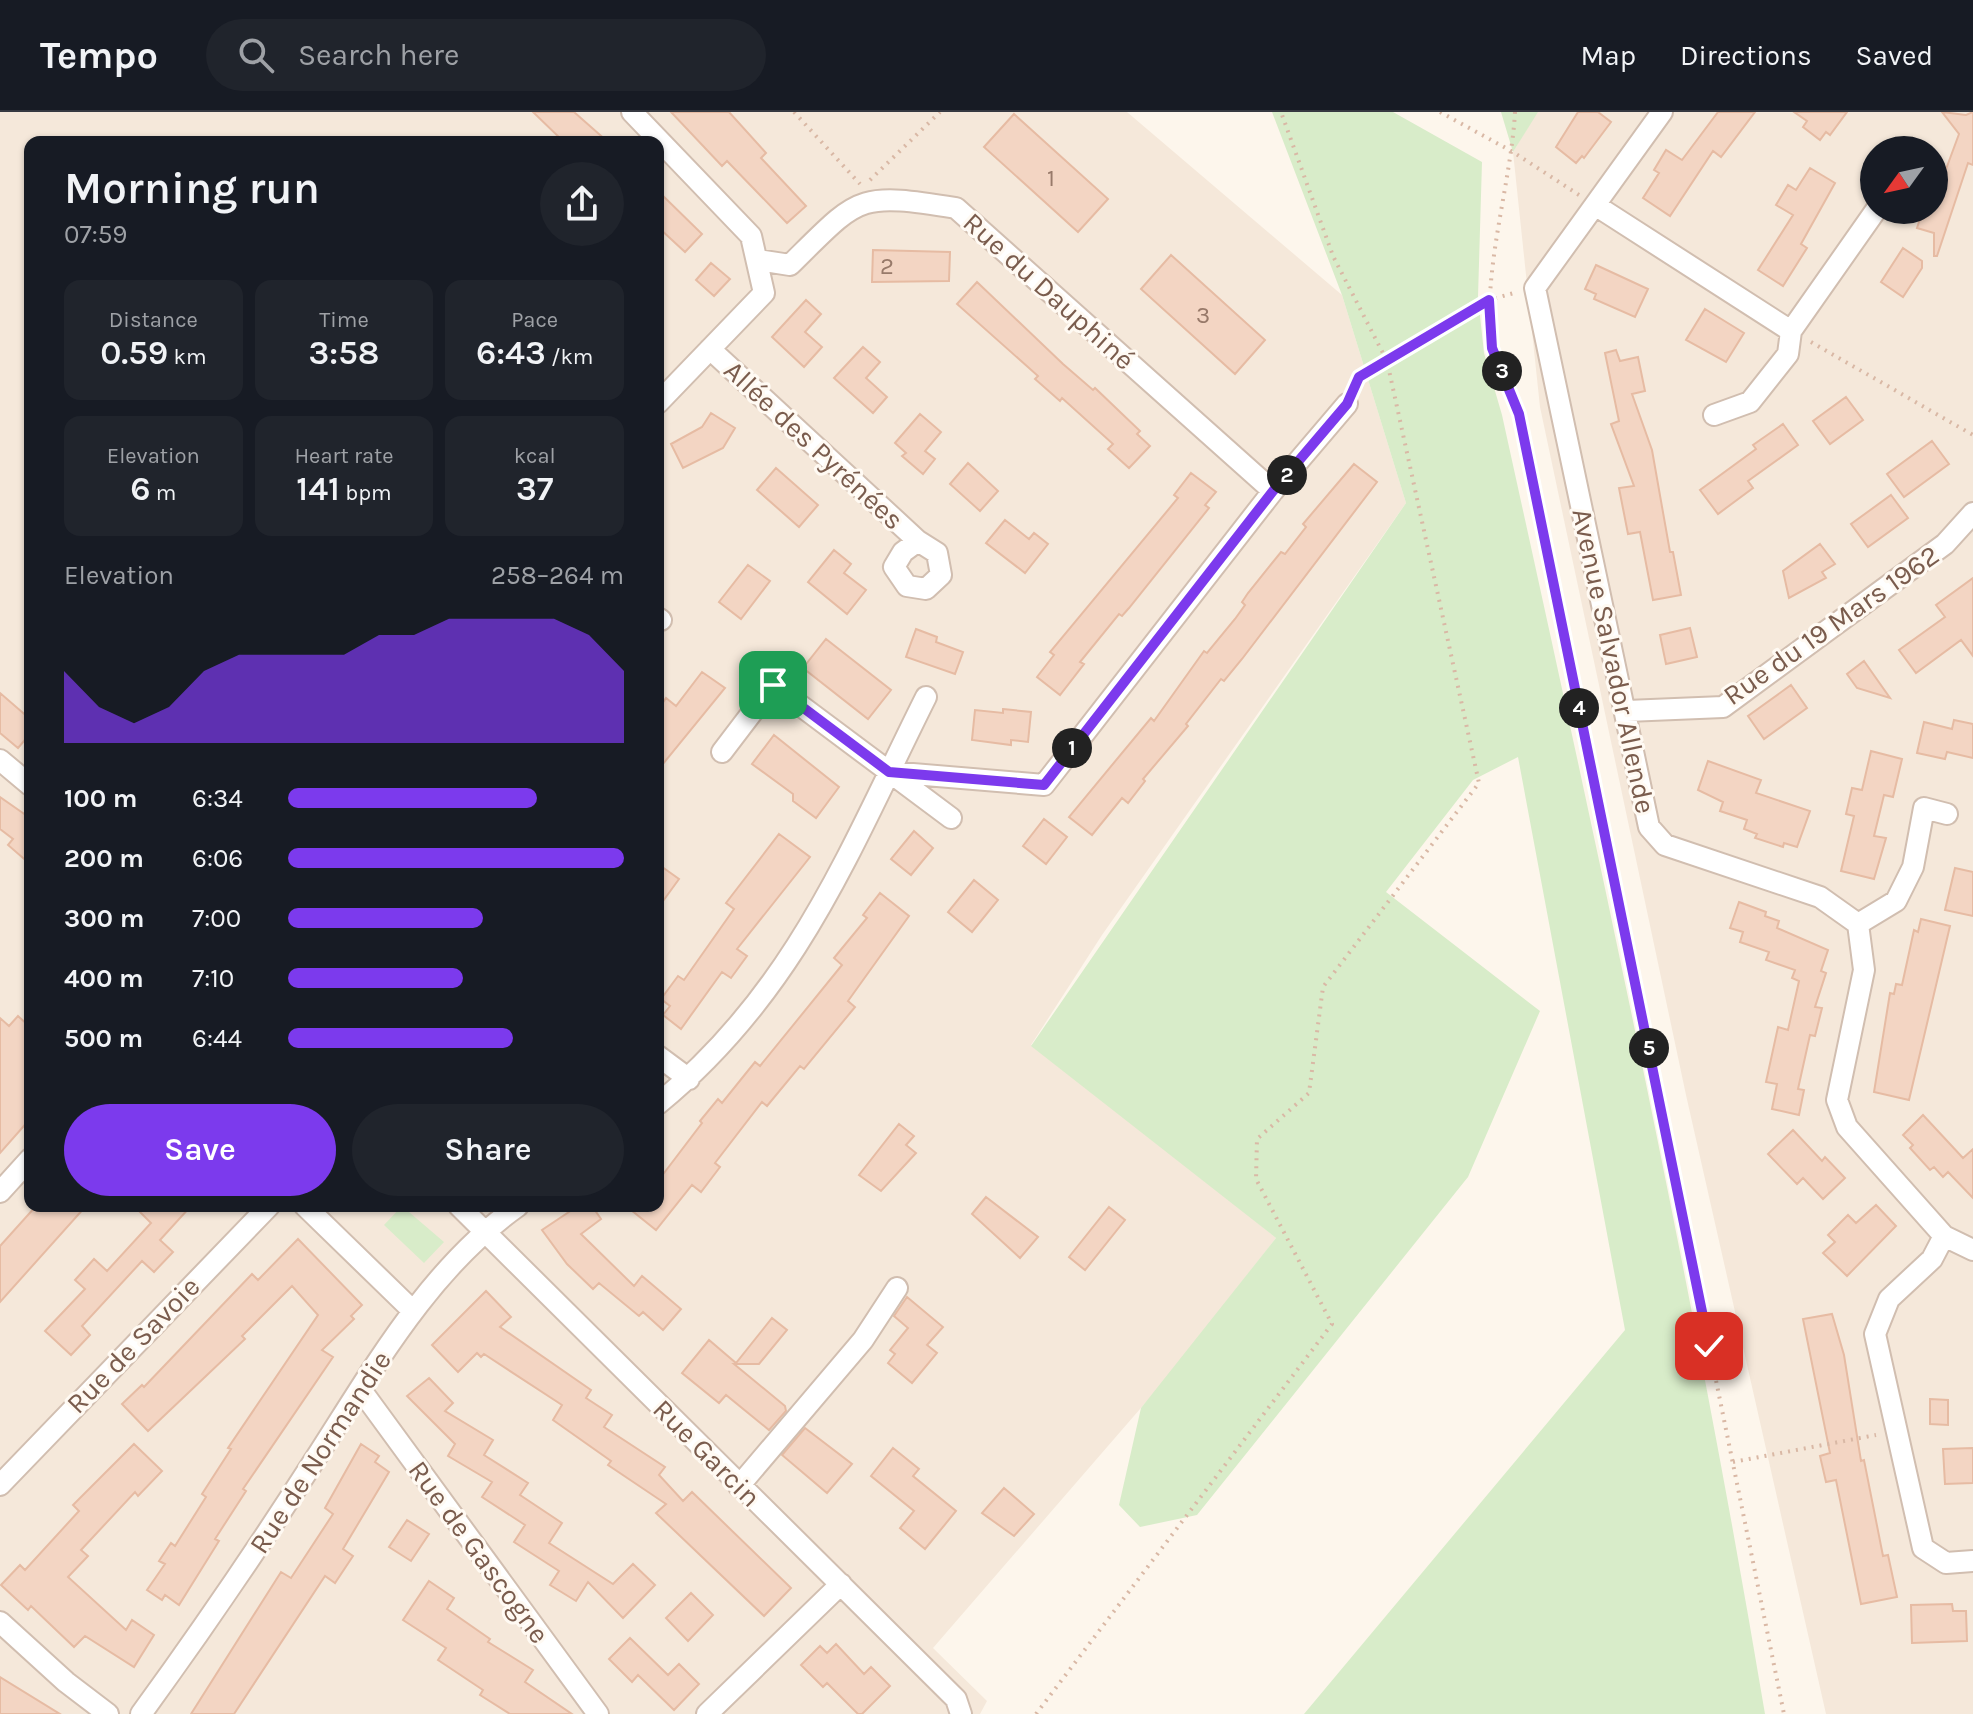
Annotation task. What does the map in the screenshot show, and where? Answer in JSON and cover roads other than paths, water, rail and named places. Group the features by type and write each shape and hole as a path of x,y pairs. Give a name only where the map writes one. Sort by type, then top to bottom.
{"street":[{"path":"632,112 655,136"},
{"path":"1662,112 1595,205 1791,331"},
{"path":"664,145 751,236 764,293 664,397"},
{"name":"Rue du Dauphiné","path":"758,260 790,265 845,210 866,200 908,200 956,208 1273,491"},
{"name":"Avenue Salvador Allende","path":"1595,205 1535,288 1627,711 1649,827 1665,845 1820,897 1858,924"},
{"path":"1714,415 1750,402 1788,354 1791,331 1866,224"},
{"name":"Allée des Pyrénées","path":"710,349 918,541"},
{"path":"889,772 1044,785 1273,491 1347,404"},
{"name":"Rue du 19 Mars 1962","path":"1627,711 1723,707 1945,544 1973,513"},
{"path":"722,752 773,685 951,818"},
{"path":"664,1099 689,1079 770,988 829,896 926,697"},
{"path":"0,760 24,780"},
{"path":"1947,814 1924,808 1913,867 1896,901 1858,924 1864,970 1837,1100 1847,1127 1944,1236 1973,1250"},
{"path":"664,1060 689,1079"},
{"path":"0,1192 24,1166"},
{"name":"Rue de Savoie","path":"0,1485 263,1212"},
{"path":"311,1212 413,1311"},
{"name":"Rue Garcin","path":"465,1212 841,1584 958,1706"},
{"name":"Rue de Normandie","path":"141,1714 221,1604 413,1311 485,1232 510,1212"},
{"path":"1944,1236 1932,1259 1889,1299 1875,1334 1923,1548 1946,1563 1973,1561"},
{"path":"739,1486 863,1340 897,1288"},
{"name":"Rue de Gascogne","path":"361,1390 598,1714"},
{"path":"707,1714 841,1584"},
{"path":"0,1622 66,1682 108,1714"}]}
